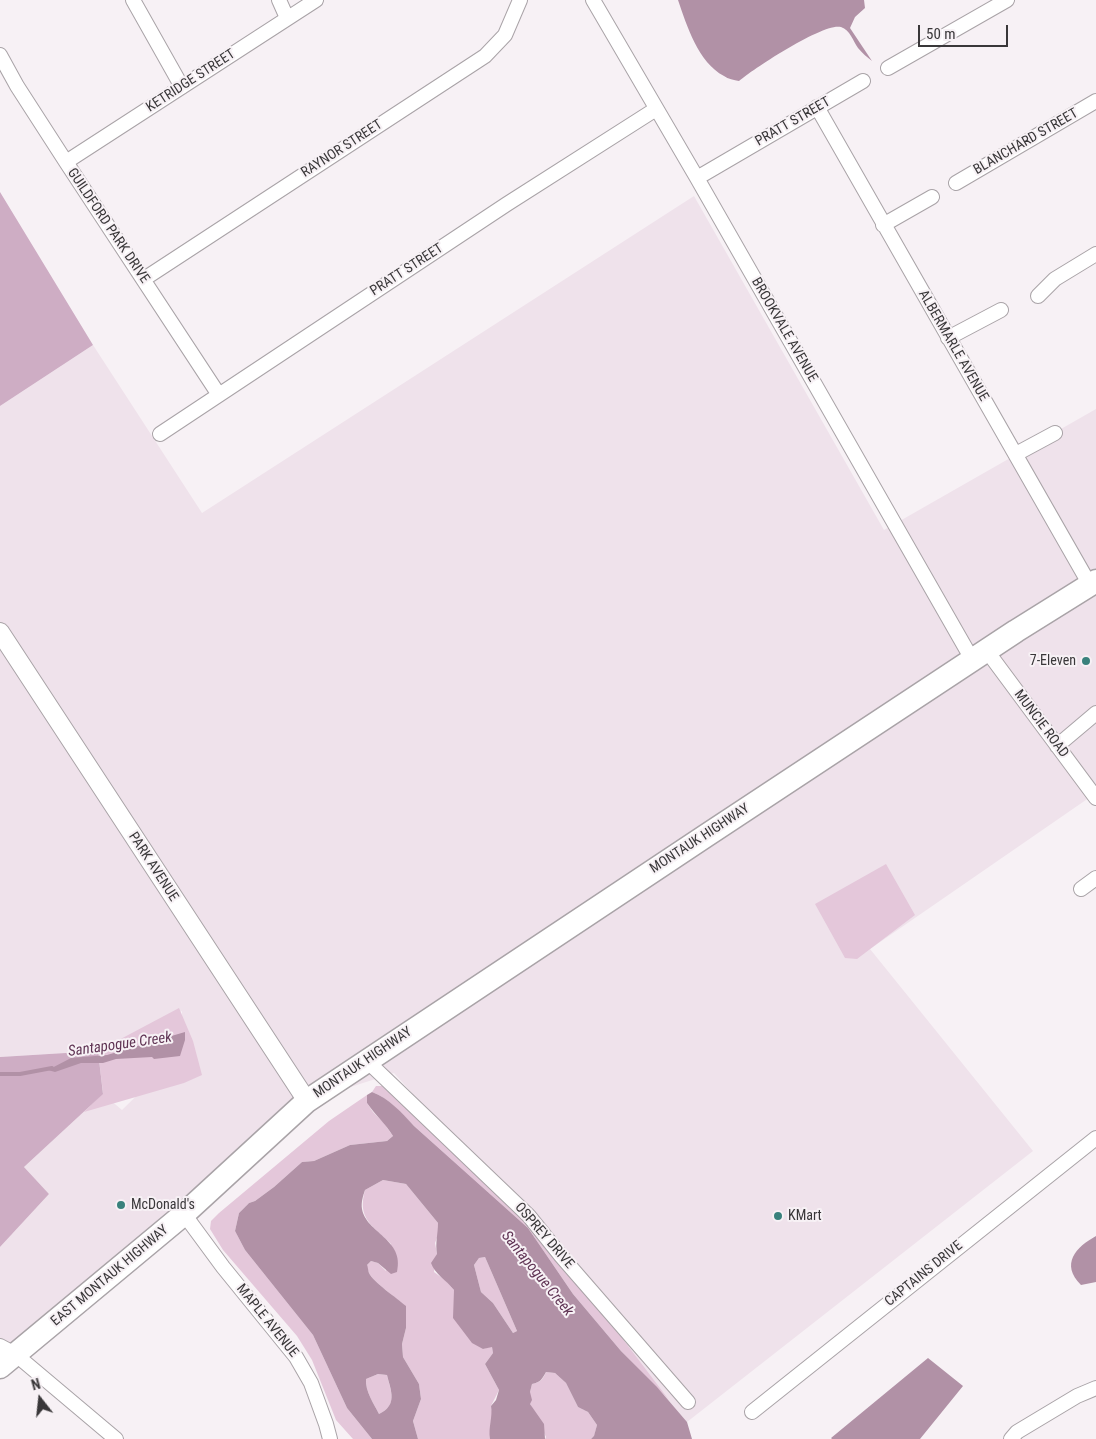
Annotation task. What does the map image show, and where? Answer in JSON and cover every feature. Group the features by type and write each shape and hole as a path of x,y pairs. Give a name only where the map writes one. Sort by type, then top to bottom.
{"main road":[{"name":"MONTAUK HIGHWAY","path":"307,1101 366,1060 1093,583"},
{"name":"EAST MONTAUK HIGHWAY","path":"5,1356 184,1214 307,1101"}],"street":[{"path":"133,0 182,87"},
{"path":"279,0 287,18"},
{"name":"KETRIDGE STREET","path":"66,162 316,0"},
{"name":"RAYNOR STREET","path":"144,279 485,56 505,35 520,0"},
{"name":"BROOKVALE AVENUE","path":"593,0 980,656"},
{"path":"888,68 1007,0"},
{"name":"GUILDFORD PARK DRIVE","path":"0,55 17,86 219,395"},
{"name":"PRATT STREET","path":"697,178 863,81"},
{"name":"BLANCHARD STREET","path":"956,183 1096,101"},
{"name":"ALBERMARLE AVENUE","path":"817,108 948,338 1093,583"},
{"name":"PRATT STREET","path":"160,434 499,210 656,109"},
{"path":"883,225 932,197"},
{"path":"1038,296 1055,279 1096,254"},
{"path":"948,338 1001,310"},
{"path":"1016,454 1055,433"},
{"name":"PARK AVENUE","path":"0,632 307,1101"},
{"name":"MUNCIE ROAD","path":"980,656 1057,746 1096,798"},
{"path":"1057,746 1096,713"},
{"path":"1082,889 1096,878"},
{"name":"OSPREY DRIVE","path":"366,1060 529,1216 561,1256 688,1402"},
{"name":"CAPTAINS DRIVE","path":"752,1412 1096,1138"},
{"name":"MAPLE AVENUE","path":"184,1214 223,1267 296,1357 310,1383 330,1439"},
{"path":"5,1356 116,1439"},
{"path":"1011,1439 1017,1432 1077,1396 1096,1388"}],"shaded area":[{"path":"0,192 93,345 0,406"},
{"path":"694,196 884,530 1096,409 1096,793 870,949 1033,1151 687,1422 657,1387 530,1224 394,1073 307,1101 0,1354 0,1247 49,1194 24,1167 103,1094 122,1110 176,1057 182,1034 182,1011 98,1051 0,1057 0,406 93,345 202,513"},
{"path":"886,864 915,915 857,959 845,958 815,904"},
{"path":"179,1008 193,1041 202,1075 184,1083 84,1112 103,1093 98,1051"},
{"path":"98,1051 103,1094 24,1167 49,1194 0,1247 0,1057"},
{"path":"376,1086 382,1086 529,1219 669,1400 621,1351 573,1294 528,1228 394,1106 372,1092"},
{"path":"367,1095 367,1103 393,1136 387,1141 350,1145 314,1161 302,1162 274,1187 255,1201 249,1203 239,1213 235,1231 245,1250 313,1335 347,1408 372,1439 353,1439 336,1420 312,1360 297,1336 223,1250 210,1229 211,1221 219,1213 329,1121"},
{"path":"383,1180 406,1184 438,1223 438,1235 435,1243 437,1254 434,1272 454,1290 454,1303 483,1349 492,1346 493,1353 485,1364 499,1390 491,1406 493,1416 490,1439 418,1439 413,1421 421,1399 419,1384 403,1357 402,1344 406,1328 406,1307 371,1277 367,1267 371,1261 378,1263 386,1271 391,1244 368,1221 363,1208 365,1190"},
{"path":"485,1257 517,1331 513,1333 493,1303 481,1292 474,1265 479,1258"},
{"path":"546,1372 555,1373 566,1383 578,1407 588,1412 597,1425 594,1437 591,1439 545,1439 546,1437 530,1404 530,1392 532,1384 541,1380"},
{"path":"378,1374 387,1375 392,1398 389,1406 379,1414 366,1384 366,1379"}],"water":[{"path":"678,0 864,0 865,8 855,17 850,28 872,61 858,48 844,28 832,27 789,48 739,81 731,79 715,70 700,53"},
{"path":"185,1032 185,1040 180,1056 154,1059 152,1057 116,1059 103,1063 81,1063 55,1072 48,1070 71,1058 107,1055"},
{"path":"372,1092 390,1102 414,1126 528,1228 573,1294 621,1351 657,1387 687,1422 692,1439 591,1439 594,1436 597,1425 588,1412 578,1407 566,1383 555,1373 546,1372 541,1380 532,1384 530,1392 532,1400 530,1404 544,1424 545,1439 490,1439 491,1406 496,1400 499,1390 485,1364 493,1353 492,1347 483,1349 472,1343 453,1318 454,1290 438,1274 431,1263 437,1254 438,1223 406,1184 383,1180 365,1190 362,1209 370,1224 390,1244 395,1252 398,1261 397,1272 391,1274 378,1263 371,1261 367,1265 371,1277 406,1306 406,1328 402,1344 403,1357 419,1384 421,1399 413,1421 418,1439 372,1439 347,1408 313,1335 245,1250 235,1231 239,1213 249,1203 255,1201 274,1187 302,1162 314,1161 350,1145 387,1141 393,1136 367,1103 367,1095","holes":["485,1257 517,1331 513,1333 493,1303 481,1292 474,1265 479,1258","378,1374 387,1375 392,1397 389,1406 379,1414 366,1384 366,1379"]},
{"path":"1096,1236 1096,1282 1081,1285 1075,1277 1071,1263 1082,1245"},
{"path":"928,1358 963,1386 920,1439 831,1438"}],"waterway":[{"name":"Santapogue Creek","path":"0,1074 20,1074 52,1068"}],"place":[{"name":"7-Eleven","path":"1086,661"},
{"name":"McDonald's","path":"121,1205"},
{"name":"KMart","path":"778,1216"}]}
